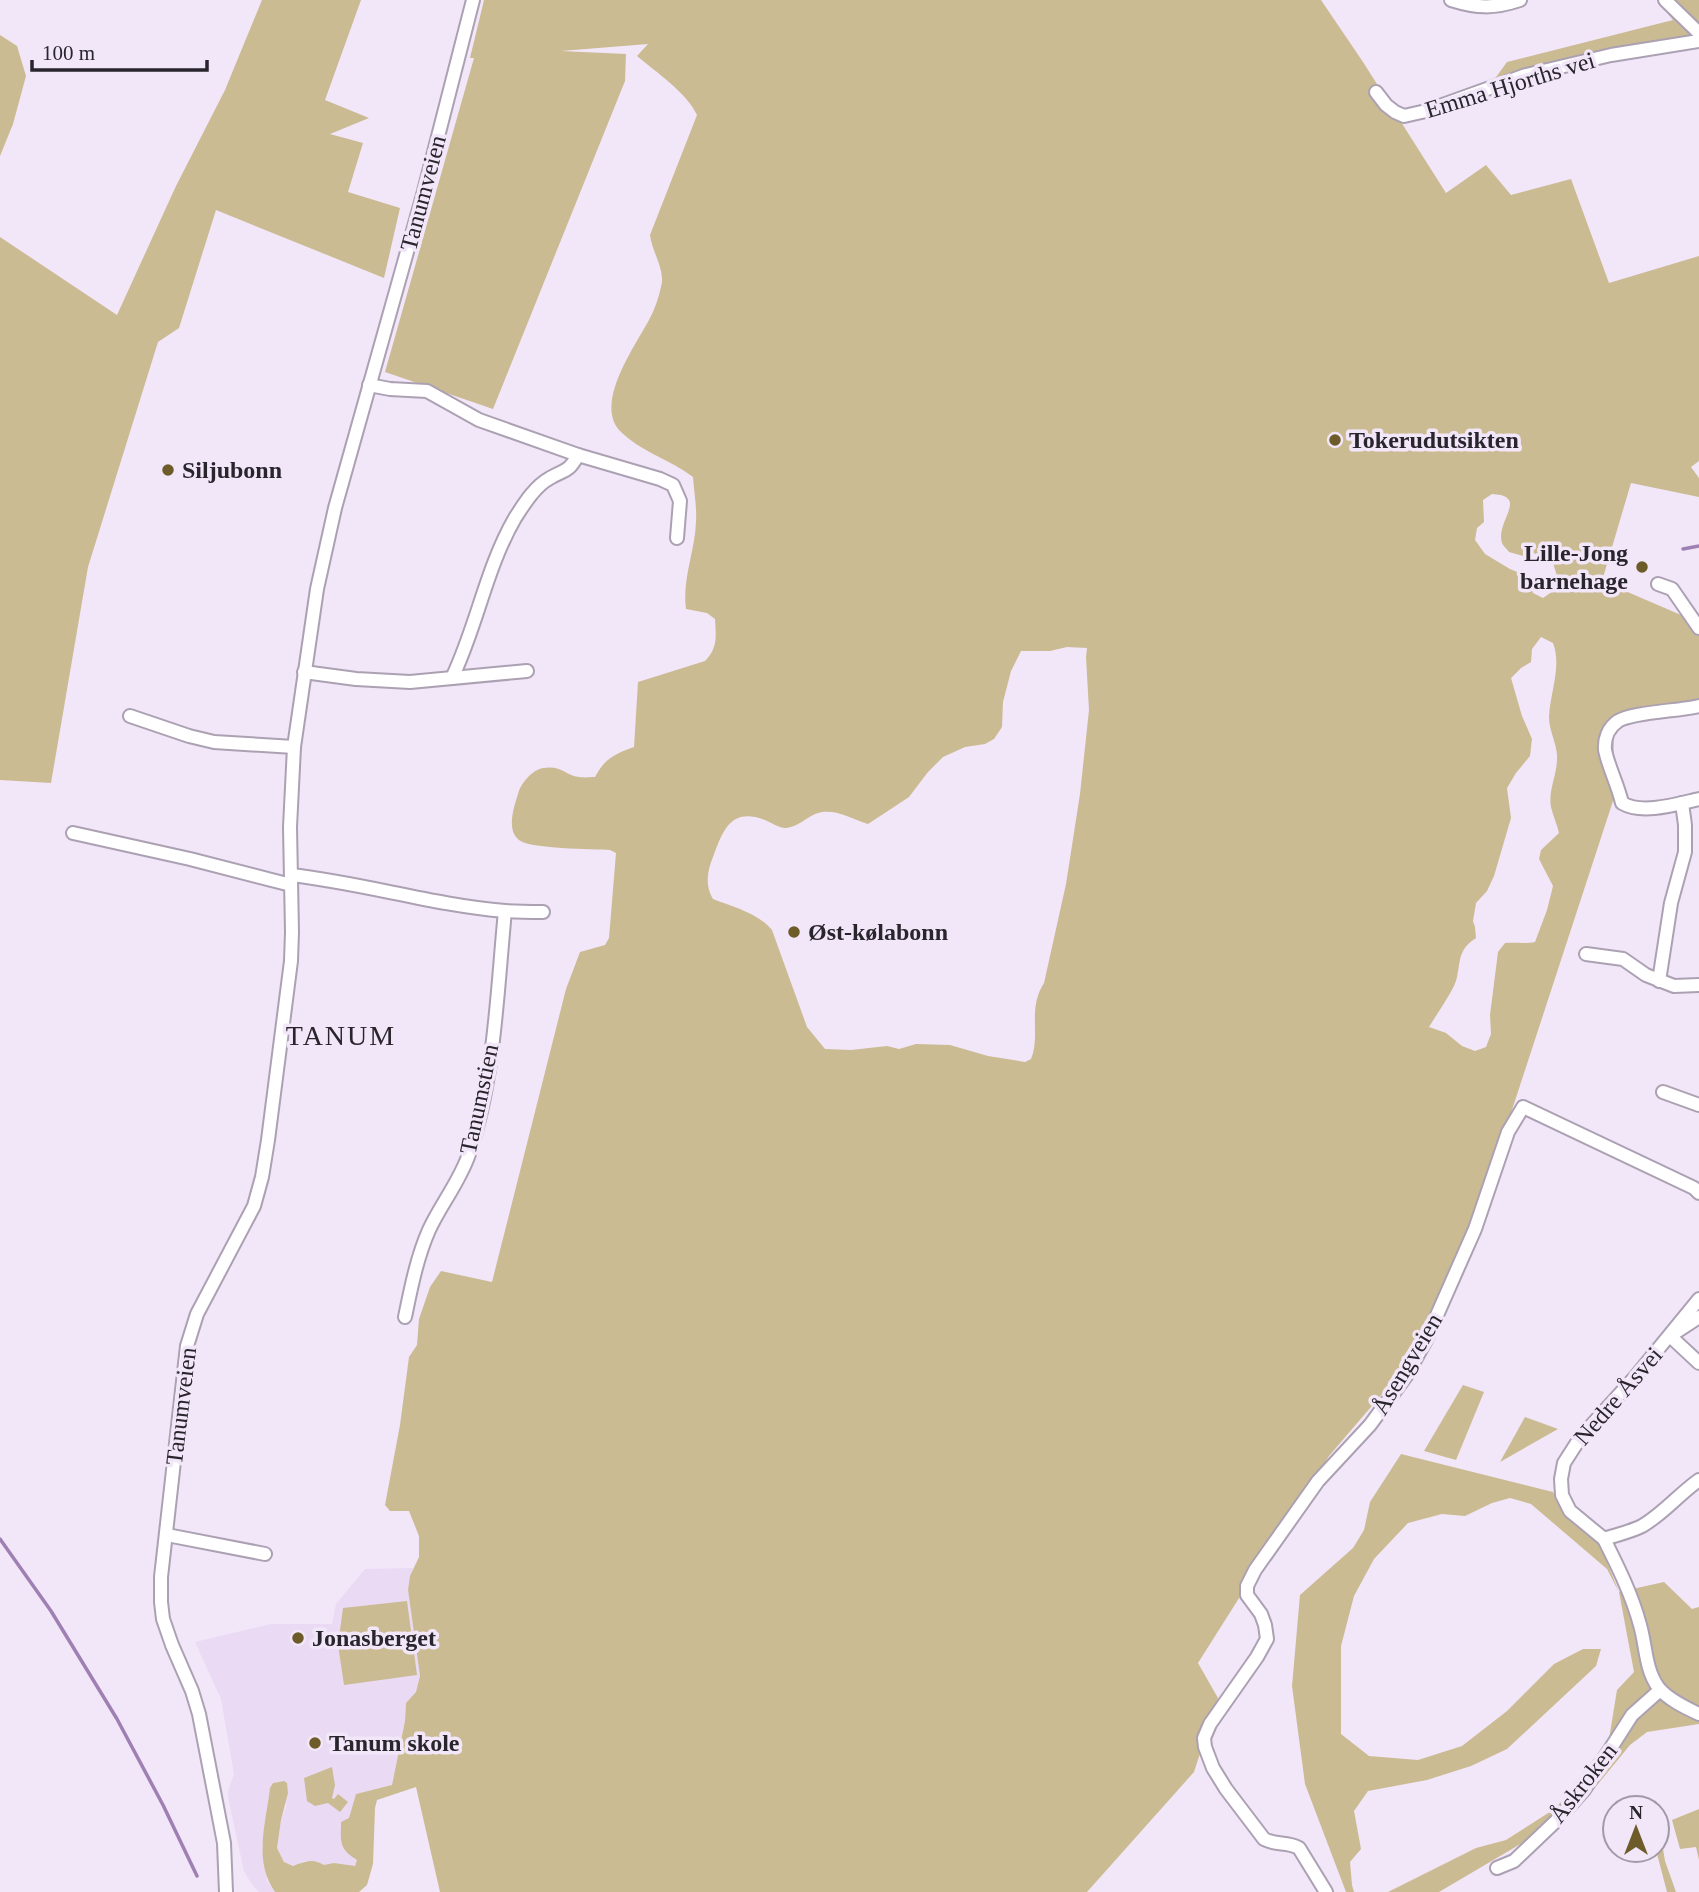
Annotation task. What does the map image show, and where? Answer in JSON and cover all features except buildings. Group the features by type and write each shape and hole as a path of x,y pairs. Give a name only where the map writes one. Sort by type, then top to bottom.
{"street":[{"name":"Tanumveien","path":"226,1892 224,1843 199,1714 163,1619 161,1602 184,1370 189,1337 197,1314 254,1206 262,1177 291,961 290,827 295,747 317,589 328,536 423,195 473,0"},
{"path":"1451,0 1474,7 1492,7 1520,0"},
{"path":"1665,0 1699,33"},
{"name":"Emma Hjorths vei","path":"1376,92 1386,105 1404,116 1426,111 1537,72 1611,55 1699,41"},
{"path":"369,385 427,391 479,420 673,485 680,501 677,538"},
{"path":"452,678 494,563 515,519 532,494 549,478 565,472 578,455"},
{"path":"1658,584 1672,589 1699,628"},
{"path":"304,672 410,682 527,671"},
{"path":"1699,706 1618,720 1605,739 1606,752 1622,803 1640,810 1699,799"},
{"path":"130,716 214,742 295,747"},
{"path":"1659,981 1671,903 1685,852 1682,803"},
{"path":"73,833 291,880 326,879 420,898 505,911 543,912"},
{"name":"Tanumstien","path":"405,1317 414,1273 429,1230 468,1158 479,1121 490,1059 505,911"},
{"path":"1586,954 1623,959 1659,981 1674,985 1699,985"},
{"path":"1663,1092 1699,1105"},
{"name":"Åsengveien","path":"1325,1892 1299,1848 1292,1844 1273,1843 1264,1839 1226,1789 1213,1768 1205,1747 1204,1738 1210,1724 1267,1639 1261,1615 1247,1595 1247,1586 1255,1570 1318,1481 1370,1425 1406,1376 1426,1340 1475,1229 1508,1132 1523,1107 1694,1188 1699,1193"},
{"name":"Nedre Åsvei","path":"1604,1539 1570,1511 1562,1495 1564,1463 1580,1438 1636,1376 1699,1299"},
{"path":"1699,1317 1670,1336 1699,1363"},
{"path":"1699,1480 1640,1527 1604,1539 1630,1594 1640,1624 1649,1670 1660,1690 1699,1714"},
{"path":"167,1535 265,1554"},
{"name":"Åskroken","path":"1497,1868 1514,1861 1556,1821 1584,1790 1632,1715 1660,1690"}],"shaded area":[{"path":"262,0 361,0 325,100 369,118 330,134 363,143 348,192 400,208 384,278 216,210 179,328 158,342 88,567 51,783 0,780 0,237 117,315 176,186 225,90"},
{"path":"484,0 1321,0 1446,193 1486,165 1511,195 1571,179 1609,283 1699,256 1699,461 1691,467 1699,478 1699,497 1631,483 1602,581 1681,615 1699,634 1699,706 1614,722 1613,801 1442,1324 1329,1456 1198,1663 1218,1698 1194,1772 1087,1892 440,1892 416,1787 377,1800 373,1864 367,1885 359,1892 275,1892 268,1880 264,1868 263,1842 270,1788 273,1783 287,1783 288,1793 277,1848 284,1862 293,1866 313,1861 324,1865 334,1863 355,1866 357,1860 346,1852 342,1844 341,1822 349,1818 356,1794 392,1785 406,1703 416,1692 420,1676 408,1590 410,1576 419,1557 419,1536 409,1511 390,1511 385,1505 409,1357 417,1345 419,1319 430,1287 441,1271 492,1282 566,989 580,952 605,945 609,938 616,853 610,850 535,845 519,840 512,824 519,790 531,774 543,768 559,769 579,777 595,777 611,758 634,747 638,682 705,661 715,642 715,619 707,613 686,609 687,576 696,522 693,477 628,438 613,420 611,407 613,393 624,364 658,298 662,275 650,235 697,115 679,91 637,56 648,44 561,51 626,54 625,81 493,409 385,372 474,58 470,58","holes":["1492,494 1509,499 1509,511 1501,535 1509,552 1523,556 1534,553 1553,563 1557,576 1553,591 1543,598 1533,593 1522,574 1485,554 1475,540 1477,528 1484,522 1483,500","1541,637 1553,643 1556,661 1549,717 1557,765 1550,801 1559,833 1541,850 1539,859 1553,886 1535,942 1505,943 1498,952 1490,1015 1491,1034 1486,1047 1475,1051 1462,1046 1446,1033 1429,1027 1453,988 1464,949 1476,938 1473,921 1476,903 1487,891 1494,876 1511,818 1507,788 1530,756 1532,739 1511,678 1531,662 1532,649","1067,647 1087,648 1089,710 1066,884 1044,983 1036,1002 1035,1041 1031,1059 1025,1062 988,1056 950,1045 916,1044 899,1049 887,1046 851,1050 825,1049 807,1027 772,930 752,915 713,899 710,894 709,868 725,830 736,819 744,816 786,828 822,812 842,814 868,824 909,797 943,757 965,747 985,744 994,739 1002,727 1003,702 1011,671 1021,651 1050,651"]},
{"path":"1657,0 1699,0 1699,43 1491,84 1507,62 1673,20"},
{"path":"0,35 17,46 26,76 13,124 0,156"},
{"path":"1463,1385 1484,1392 1456,1460 1424,1451"},
{"path":"1525,1417 1558,1429 1500,1462"},
{"path":"1401,1454 1553,1492 1560,1507 1600,1545 1619,1592 1607,1569 1531,1504 1510,1498 1465,1516 1442,1514 1408,1523 1374,1559 1354,1596 1341,1646 1341,1734 1369,1756 1418,1760 1462,1746 1507,1711 1554,1664 1583,1649 1601,1649 1596,1666 1507,1749 1471,1766 1427,1780 1368,1791 1354,1811 1361,1849 1350,1862 1354,1892 1346,1892 1305,1784 1292,1686 1300,1595 1353,1548 1364,1530 1370,1502"},
{"name":"Tanum skole","path":"413,1568 408,1590 420,1676 416,1692 406,1703 392,1785 356,1794 349,1819 341,1822 341,1842 358,1860 355,1866 304,1861 293,1866 284,1862 277,1848 286,1807 287,1783 273,1783 262,1846 267,1881 275,1892 259,1892 244,1871 229,1802 228,1791 234,1774 221,1699 195,1642 271,1624 332,1624 336,1604 365,1569"},
{"path":"1664,1582 1692,1609 1699,1607 1699,1724 1647,1732 1630,1745 1575,1812 1439,1892 1388,1892 1476,1848 1506,1840 1556,1808 1609,1739 1617,1690 1634,1672 1619,1592"},
{"path":"407,1601 417,1675 344,1685 338,1645 343,1608"},
{"path":"332,1767 335,1785 332,1798 338,1794 348,1802 340,1812 328,1803 315,1806 307,1801 304,1778"},
{"path":"1699,1809 1699,1860 1696,1847 1680,1849 1672,1820"},
{"path":"1660,1864 1666,1864 1676,1892 1667,1892"}],"waterway":[{"path":"1683,549 1699,546"},
{"path":"0,1539 51,1611 117,1719 197,1876"}],"place":[{"name":"Tokerudutsikten","path":"1335,440"},
{"name":"Siljubonn","path":"168,470"},
{"name":"Lille-Jong barnehage","path":"1642,567"},
{"name":"Øst-kølabonn","path":"794,932"},
{"name":"Jonasberget","path":"298,1638"},
{"name":"Tanum skole","path":"315,1743"}],"district":[{"name":"TANUM","path":"341,1035"}]}
